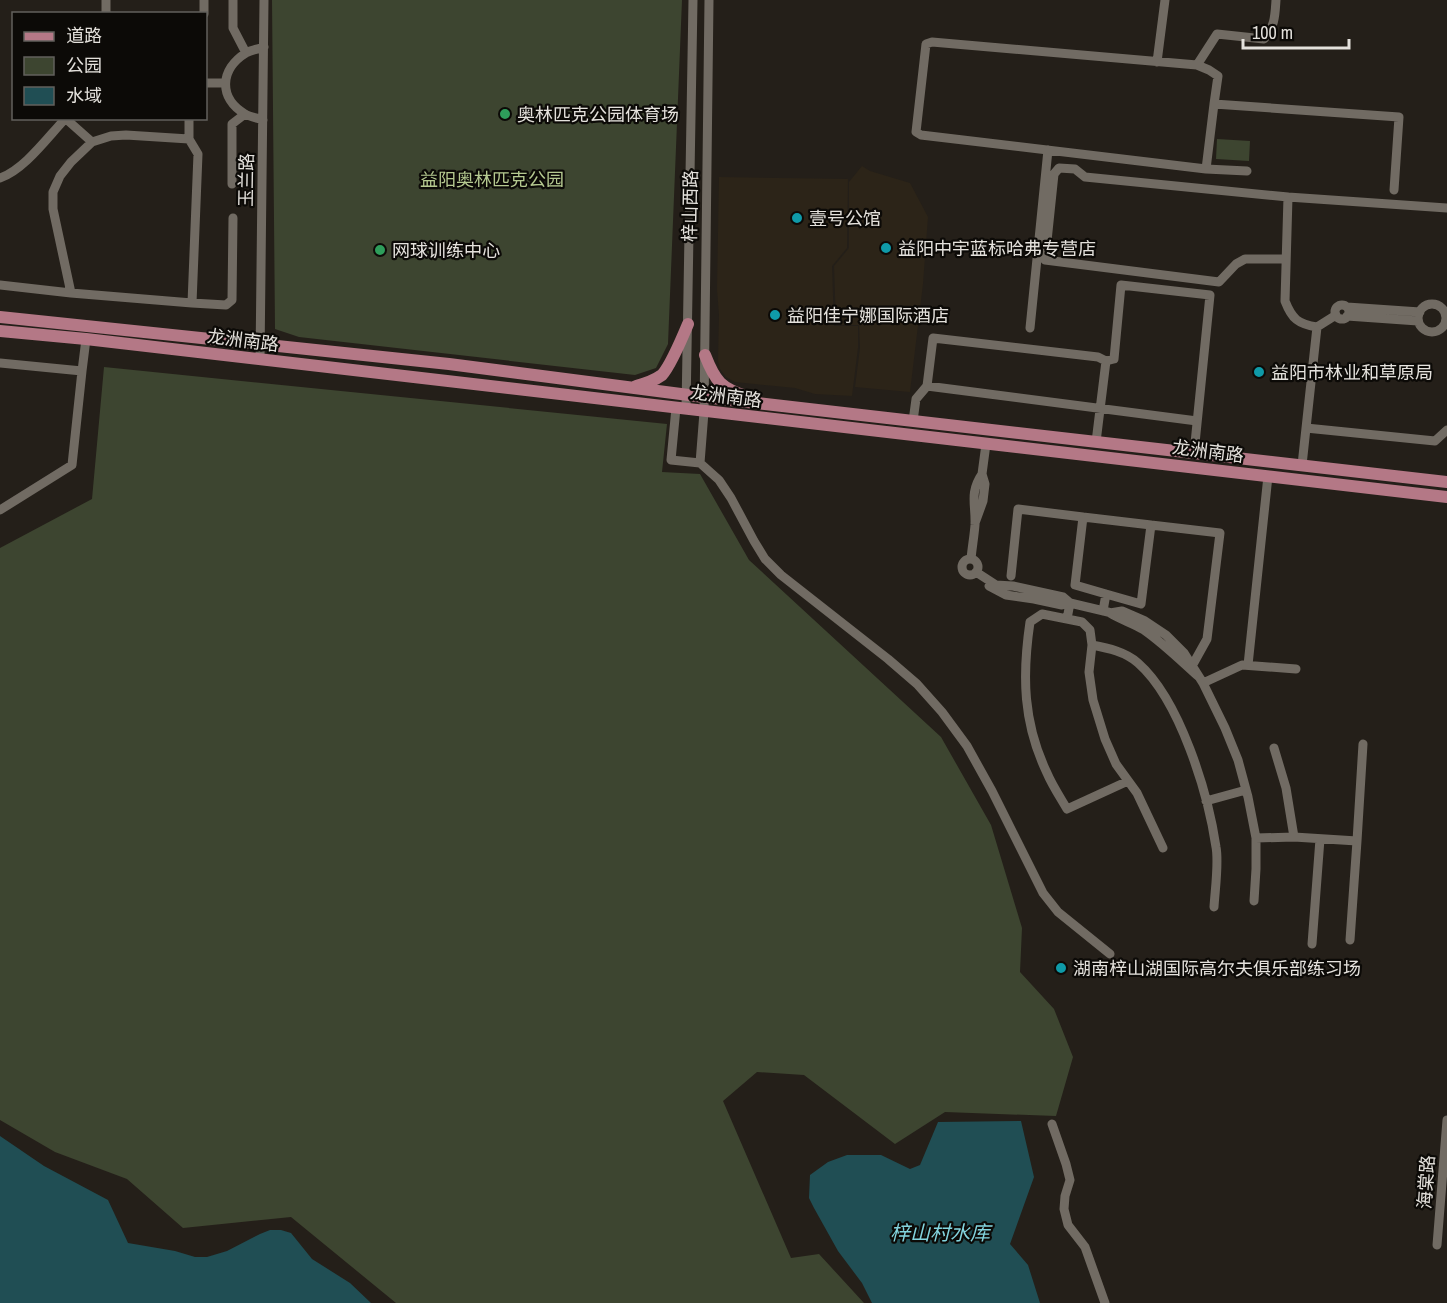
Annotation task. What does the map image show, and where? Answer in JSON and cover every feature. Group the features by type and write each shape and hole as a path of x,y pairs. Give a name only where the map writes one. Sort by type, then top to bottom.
{"main road":[{"name":"龙洲南路","path":"0,316 449,364 704,397 1447,482"},
{"path":"629,387 643,385 662,374 688,324"},
{"name":"龙洲南路","path":"0,331 86,339 1447,497"},
{"path":"705,355 710,369 720,384 738,394 770,404"}],"street":[{"path":"233,0 233,28 246,52"},
{"name":"玉兰路","path":"260,360 264,0"},
{"name":"梓山西路","path":"693,0 687,394 681,408 670,460 700,463 704,412 710,0"},
{"path":"1157,62 1165,0"},
{"path":"1197,65 1217,34 1264,39 1274,22 1276,0"},
{"path":"1206,169 1218,76 1209,70 1197,65 932,42 926,44 916,132 921,135 1206,169 1246,171"},
{"path":"263,120 245,114 233,104 227,95 225,83 234,63 246,52 264,47"},
{"path":"207,83 225,83"},
{"path":"1214,104 1399,117 1394,190"},
{"path":"232,184 232,124 245,114"},
{"path":"0,178 9,175 28,159 64,120"},
{"path":"66,120 92,142"},
{"path":"189,120 189,139 198,154 192,303"},
{"path":"71,293 53,209 52,192 70,162 92,142 111,136 189,139"},
{"path":"1030,328 1048,150"},
{"path":"1286,259 1245,259 1236,264 1219,282 1045,260 1054,174 1059,168 1075,169 1085,177 1288,197 1447,208"},
{"path":"1288,197 1285,301 1289,313 1298,322 1317,327 1336,315 1335,311 1341,305 1347,312 1419,316"},
{"path":"0,285 226,305 232,300 233,218"},
{"path":"913,421 915,399 927,386 933,338 1098,357 1106,361 1114,359 1121,285 1210,295 1194,453"},
{"path":"1435,305 1439,307 1446,319 1439,330 1431,332 1422,329 1419,316 1426,306 1435,305"},
{"path":"1302,465 1317,327"},
{"path":"0,510 72,465 86,339"},
{"path":"1096,442 1106,361"},
{"path":"0,363 82,371"},
{"path":"927,386 1197,421"},
{"path":"1306,428 1436,441 1447,430"},
{"path":"986,444 982,474 985,484 983,501 975,523 971,559 963,562 964,572 974,573 1006,595 1062,605 1070,603 1107,612 1141,628 1162,643 1201,680"},
{"path":"700,463 719,480 765,559 781,575 888,658 917,684 942,712 967,746 1043,893 1059,912 1110,954"},
{"path":"1248,665 1268,476"},
{"path":"1011,576 1018,509 1220,533 1207,639 1192,666"},
{"path":"1083,517 1075,585 1141,604 1151,525"},
{"path":"1106,594 1107,612"},
{"path":"1067,619 1070,603"},
{"path":"1107,612 1122,611 1166,635 1184,652 1201,680 1225,728 1238,760 1246,790 1256,838 1254,901"},
{"path":"1128,781 1067,809 1047,773 1032,736 1025,698 1026,652 1030,622 1042,614 1082,622 1090,630 1092,645 1089,672 1096,711 1105,739 1116,764 1137,793 1163,849"},
{"path":"1092,645 1113,650 1137,662 1157,684 1176,715 1193,758 1217,849 1214,907"},
{"path":"1201,680 1242,664 1296,669"},
{"path":"1350,940 1363,744"},
{"path":"1275,748 1286,788 1294,837"},
{"path":"1206,801 1246,790"},
{"path":"1256,838 1294,837 1357,842"},
{"path":"1312,944 1320,839"},
{"name":"海棠路","path":"1437,1245 1447,1120"},
{"path":"1052,1124 1070,1180 1064,1209 1068,1225 1085,1247 1105,1303"}],"shaded area":[{"path":"862,166 870,171 910,183 928,217 923,284 910,392 855,387 860,348 859,325 836,325 834,266 849,248 849,182"},
{"path":"719,177 848,179 847,248 832,266 834,326 858,326 858,348 852,396 815,394 795,388 735,382 726,377 720,369 717,289"}],"green space":[{"name":"益阳奥林匹克公园","path":"272,0 682,0 668,344 656,368 635,375 299,337 275,329"},
{"path":"1217,139 1250,141 1249,161 1216,159"},
{"path":"104,367 667,424 662,472 700,474 749,560 941,737 991,825 1022,928 1020,972 1054,1009 1073,1057 1056,1116 945,1112 895,1144 804,1075 757,1072 723,1101 791,1258 819,1254 864,1303 396,1303 291,1217 183,1228 127,1179 55,1152 0,1120 0,548 92,499"}],"water":[{"name":"梓山村水库","path":"1021,1121 1034,1177 1010,1244 1028,1265 1040,1303 872,1303 862,1283 838,1251 809,1198 810,1175 828,1162 847,1155 881,1155 910,1169 920,1165 938,1122"},
{"path":"0,1136 44,1166 108,1200 128,1243 195,1257 207,1257 227,1251 270,1230 281,1230 291,1233 312,1259 350,1283 371,1303 0,1303"}],"place":[{"name":"奥林匹克公园体育场","path":"505,114"},
{"name":"壹号公馆","path":"797,218"},
{"name":"益阳中宇蓝标哈弗专营店","path":"886,248"},
{"name":"网球训练中心","path":"380,250"},
{"name":"益阳佳宁娜国际酒店","path":"775,315"},
{"name":"益阳市林业和草原局","path":"1259,372"},
{"name":"湖南梓山湖国际高尔夫俱乐部练习场","path":"1061,968"}]}
